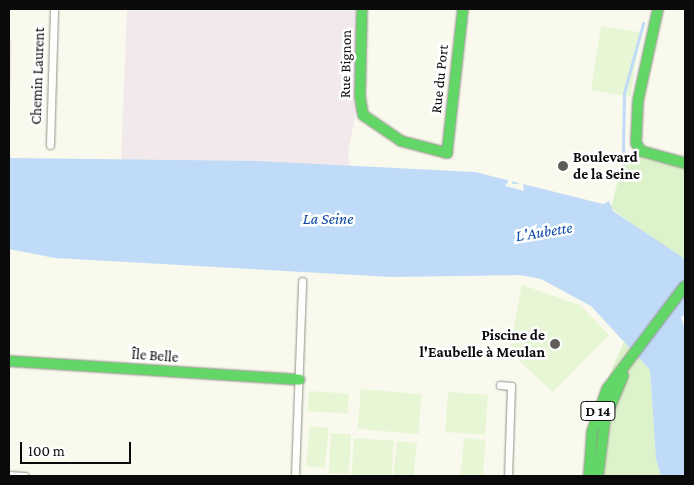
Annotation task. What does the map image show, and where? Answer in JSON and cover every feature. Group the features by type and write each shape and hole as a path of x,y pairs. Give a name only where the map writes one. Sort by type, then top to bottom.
{"street":[{"name":"Chemin Laurent","path":"50,145 54,9"},
{"name":"Rue Bignon","path":"362,9 360,96 363,115 401,140 447,153"},
{"name":"Rue du Port","path":"447,153 463,9"},
{"path":"658,9 638,101 636,144 641,151 685,163"},
{"path":"295,476 302,281"},
{"name":"D 14","path":"588,476 589,450 598,412 607,389 685,286"},
{"name":"D 14","path":"598,476 605,419 633,356"},
{"name":"Île Belle","path":"9,361 299,380"},
{"path":"500,386 511,386 508,476"},
{"path":"9,475 25,476"}],"shaded area":[{"path":"127,9 356,9 357,108 348,152 350,166 121,160"},
{"path":"9,41 12,41 9,145"}],"green space":[{"path":"601,26 641,32 630,96 591,90"},
{"path":"625,152 685,168 685,259 663,247 611,208"},
{"name":"Piscine de l'Eaubelle à Meulan","path":"522,285 580,305 609,335 553,392 509,352"},
{"path":"624,342 650,370 656,459 661,476 582,476 590,419"},
{"path":"361,389 422,394 418,434 358,429"},
{"path":"309,391 349,394 348,414 308,411"},
{"path":"448,392 488,395 485,435 445,432"},
{"path":"310,426 329,428 325,468 306,466"},
{"path":"331,433 351,434 349,474 329,473"},
{"path":"354,438 394,441 391,476 351,476"},
{"path":"464,438 486,440 483,476 461,476"},
{"path":"397,441 417,443 413,476 393,476"}],"water":[{"name":"La Seine","path":"9,158 257,161 475,172 603,204 609,201 613,211 685,259 685,316 681,316 685,331 685,476 661,476 656,459 650,370 591,306 541,279 520,275 391,277 55,258 9,249"}],"pier":[{"path":"510,179 513,184 523,183 524,191 505,186"}],"waterway":[{"name":"L'Aubette","path":"623,164 626,161 623,150 624,93 643,24"}],"traffic: fast":[{"path":"362,9 360,96 363,115 401,141 447,153 463,9"},
{"path":"658,9 638,101 636,143 641,151 685,163"},
{"path":"589,476 592,432 607,389 685,286"},
{"path":"9,361 299,380"},
{"path":"598,476 605,419 623,376"}],"place":[{"name":"Boulevard de la Seine","path":"563,166"},
{"name":"Piscine de l'Eaubelle à Meulan","path":"555,344"}]}
